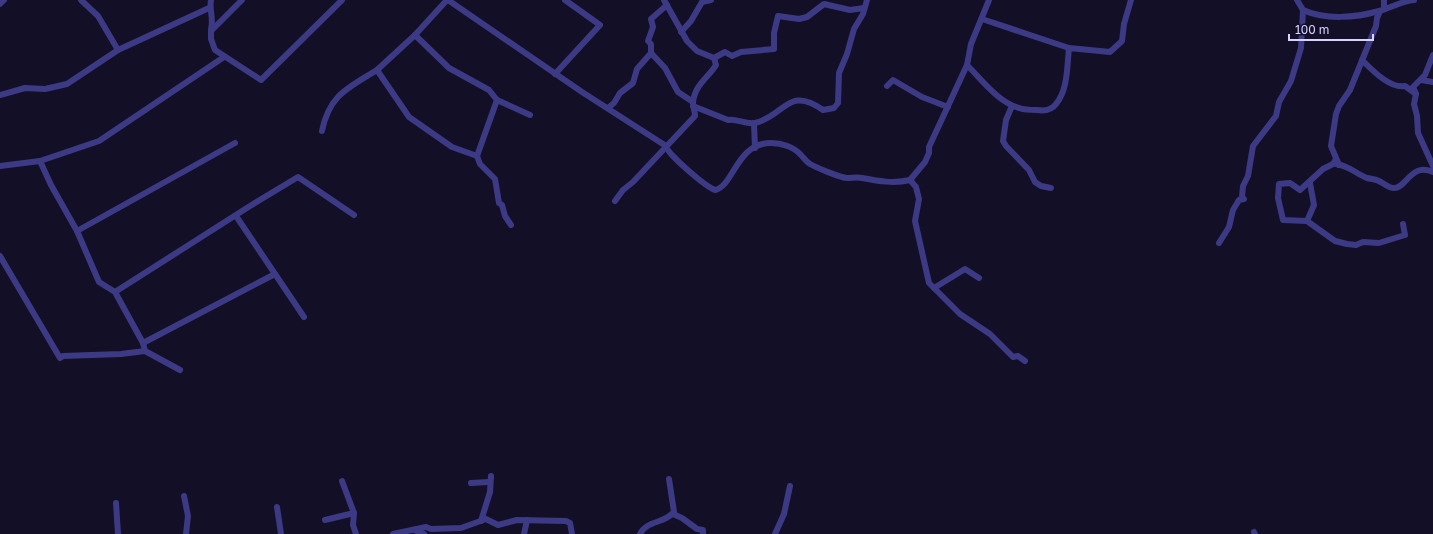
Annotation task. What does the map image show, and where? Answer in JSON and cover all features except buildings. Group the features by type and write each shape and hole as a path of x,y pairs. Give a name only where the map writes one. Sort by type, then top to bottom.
{"street":[{"path":"0,4 4,0"},
{"path":"211,0 209,8 213,23 211,39 216,50 224,57 261,80 342,0"},
{"path":"211,31 242,0"},
{"path":"322,131 326,112 337,97 377,70 415,35 447,0 555,74 666,146 666,149 674,157 714,190 723,186 738,162 755,148 771,143 794,148 809,164 846,178 853,177 873,181 897,182 910,180 927,158 929,146 967,65 970,44 989,0"},
{"path":"555,74 600,25 565,0"},
{"path":"681,32 691,21 702,2 711,0"},
{"path":"651,52 665,68 678,92 693,104 728,120 733,118 739,121 754,123 775,115 782,107 794,100 812,102 823,110 837,106 839,73 847,54 854,29 864,14 864,8 867,0"},
{"path":"982,19 1069,48 1110,52 1122,41 1124,24 1131,0"},
{"path":"1219,243 1229,227 1233,210 1239,200 1244,199 1242,197 1243,186 1248,176 1253,146 1276,116 1279,102 1291,81 1301,48 1303,10 1297,0"},
{"path":"1384,0 1382,10 1376,18 1376,26 1350,90 1339,106 1336,114 1331,146 1336,162 1354,170 1366,178 1377,180 1392,189 1400,188 1413,173 1428,170 1433,172"},
{"path":"1303,10 1312,14 1325,16 1369,14 1414,0"},
{"path":"83,1 98,16 118,50"},
{"path":"608,108 614,103 620,93 633,83 638,67 651,52 651,44 648,41 649,35 652,32 651,19 665,3 681,32 697,51 714,58"},
{"path":"714,58 725,52 732,56 741,52 774,49 774,33 778,16 799,19 807,17 824,4 850,10 864,8"},
{"path":"0,95 24,88 45,89 61,86 118,50 209,8"},
{"path":"1369,14 1376,18"},
{"path":"415,35 449,68 490,90 497,100 530,114"},
{"path":"967,65 1001,98 1012,106 1045,111 1056,106 1066,79 1069,48"},
{"path":"1433,55 1425,75 1413,87 1416,94 1414,104 1417,116 1418,133 1433,166"},
{"path":"0,166 40,161 99,141 224,57"},
{"path":"615,201 623,190 633,182 695,116 693,104 702,80 716,65 714,58"},
{"path":"1362,60 1385,81 1401,87 1405,86 1416,94"},
{"path":"377,70 409,117 452,147 477,156"},
{"path":"1425,75 1431,81"},
{"path":"887,86 893,80 922,97 948,108"},
{"path":"1421,80 1431,81"},
{"path":"497,100 477,156 480,164 495,179 499,203 502,205 505,216 511,225"},
{"path":"1012,106 1005,126 1003,140 1006,146 1029,170 1035,182 1041,186 1051,188"},
{"path":"754,123 755,148"},
{"path":"77,231 235,143"},
{"path":"1425,147 1433,148"},
{"path":"40,161 51,185 77,231 99,282 115,292 143,343 145,351"},
{"path":"1307,221 1283,220 1278,192 1280,184 1290,183 1300,190 1310,183 1316,175 1336,162"},
{"path":"115,292 298,177 354,215"},
{"path":"910,180 918,193 919,204 915,221 929,283 960,314 990,334 1013,357 1018,356 1025,361"},
{"path":"1307,221 1314,204 1310,183"},
{"path":"236,216 304,316"},
{"path":"1307,221 1308,224 1335,241 1356,245 1363,242 1374,244 1384,242 1405,235 1403,224"},
{"path":"0,256 60,358 63,356 145,351 180,370"},
{"path":"934,288 965,269 980,278"},
{"path":"143,343 275,274"},
{"path":"471,483 490,479 490,492 482,521"},
{"path":"669,479 674,512 673,514"},
{"path":"342,481 354,513 353,525 356,534"},
{"path":"775,534 784,514 790,486"},
{"path":"184,496 188,516 186,534"},
{"path":"116,503 118,534"},
{"path":"277,507 282,534"},
{"path":"325,520 354,513"},
{"path":"640,534 648,524 661,522 673,514"},
{"path":"673,514 682,518 697,529 703,530 703,534"},
{"path":"393,534 426,526 431,529 451,529 470,526 488,519 500,525 514,520 566,521 570,524 572,534"},
{"path":"524,534 527,520"},
{"path":"414,530 424,534 426,526"}]}
